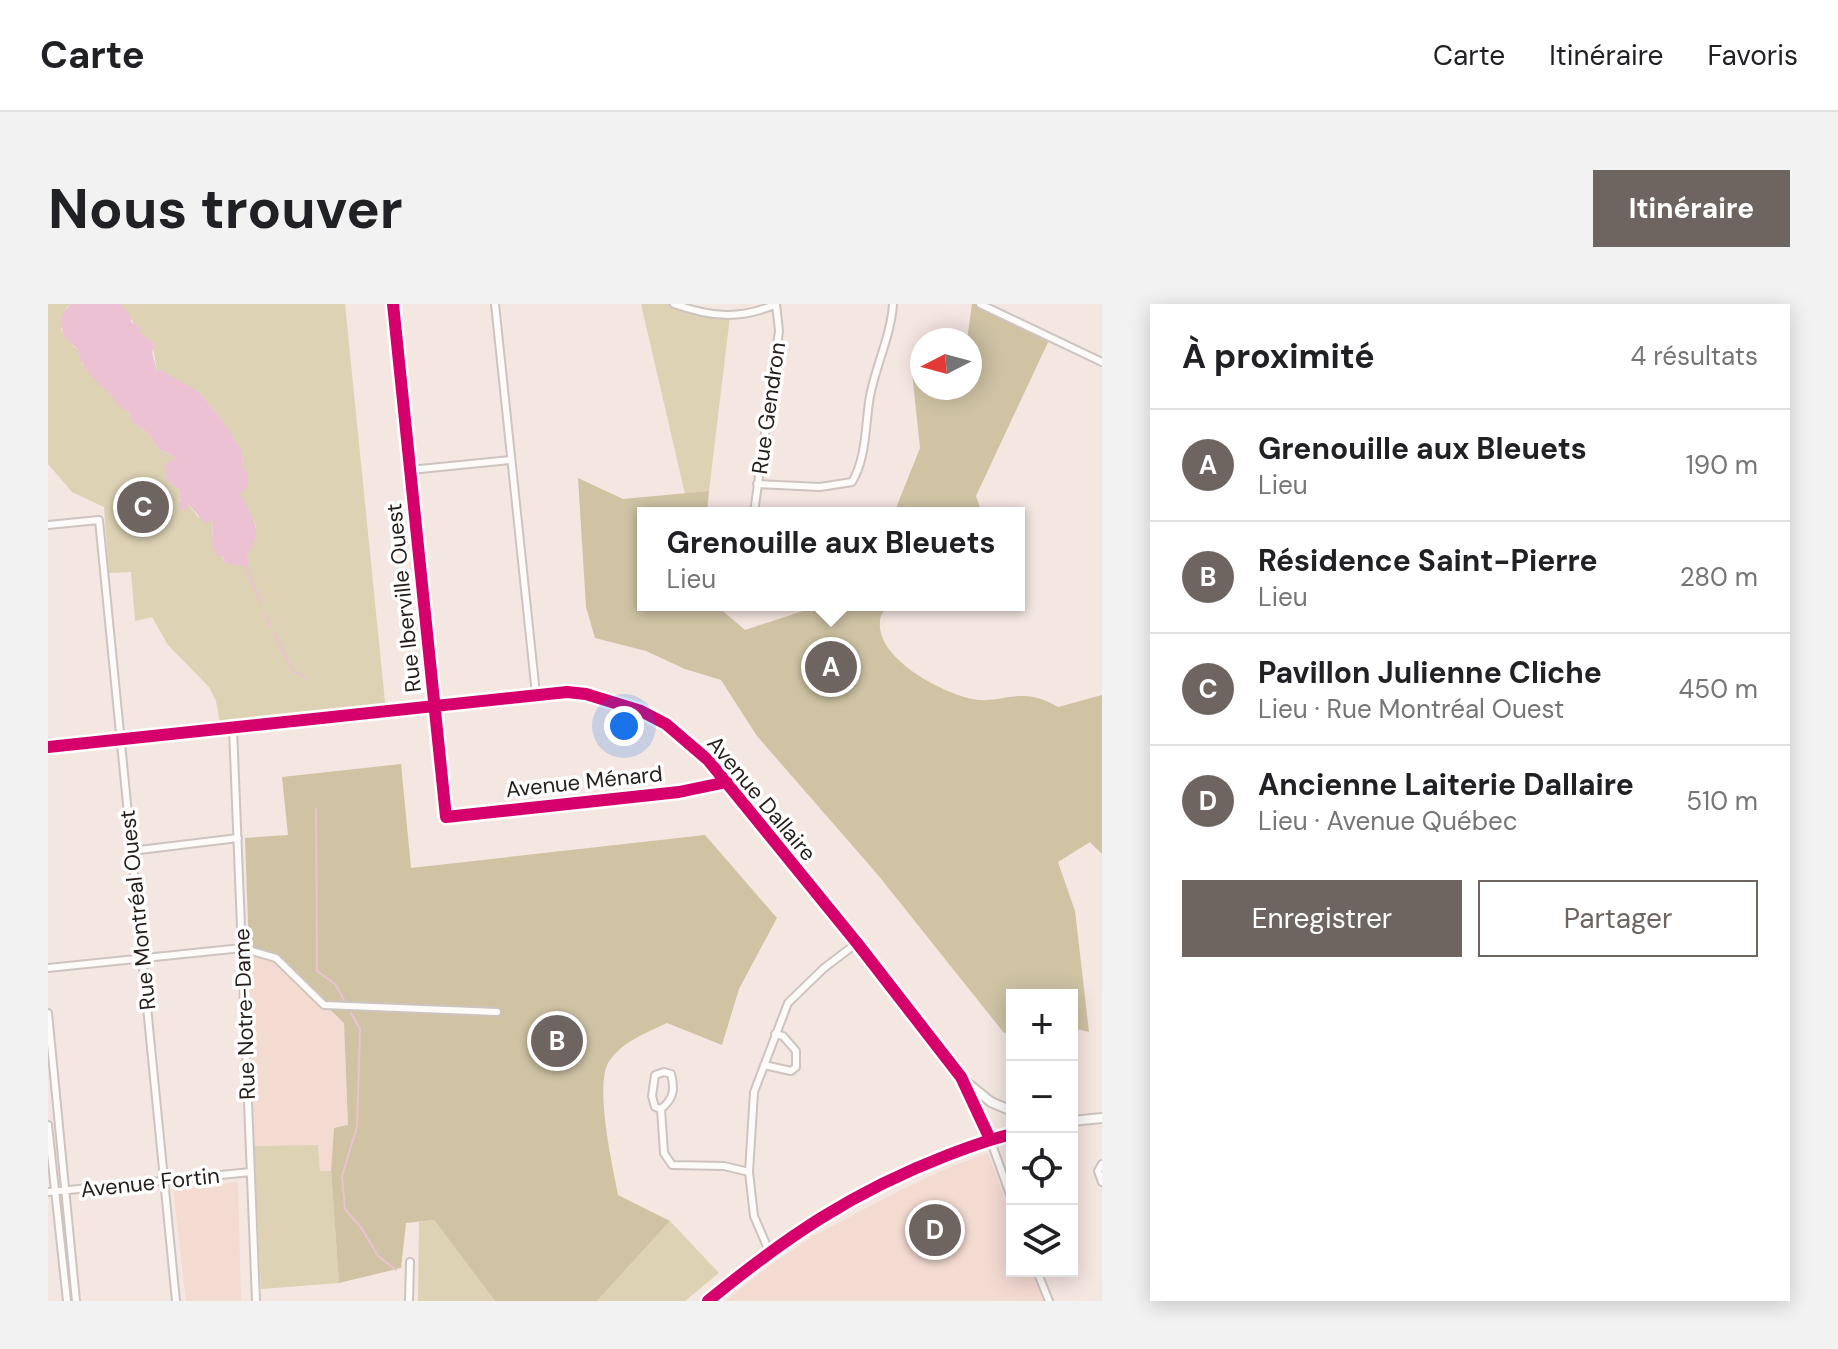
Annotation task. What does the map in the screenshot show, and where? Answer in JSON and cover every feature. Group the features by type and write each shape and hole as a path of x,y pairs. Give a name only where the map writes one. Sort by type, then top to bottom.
{"street":[{"name":"Rue Iberville Ouest","path":"393,304 446,817"},
{"path":"495,304 536,694"},
{"path":"674,304 708,314 730,316 758,312 776,304"},
{"name":"Rue Gendron","path":"755,507 779,331 776,304"},
{"path":"757,484 820,487 852,482 861,466 870,395 889,332 893,304"},
{"path":"980,304 1102,362"},
{"path":"1000,314 1004,304"},
{"path":"410,470 511,460"},
{"name":"Rue Montréal Ouest","path":"48,525 99,520 176,1301"},
{"name":"Avenue Dallaire","path":"48,747 567,692 586,694 641,711 666,724 695,747 727,782 961,1077 990,1139 1006,1183"},
{"name":"Rue Notre-Dame","path":"233,728 256,1301"},
{"name":"Avenue Ménard","path":"446,817 679,792 727,782"},
{"path":"131,851 238,838"},
{"path":"769,1251 754,1216 749,1172 752,1107 764,1065 784,1010 796,993 857,943"},
{"path":"48,968 242,948 276,958 324,1005 497,1012"},
{"path":"48,1013 76,1301"},
{"path":"764,1065 791,1071 796,1067 796,1051 783,1036 775,1034"},
{"path":"661,1109 653,1104 655,1075 669,1072 674,1095 661,1109 664,1153 672,1165 724,1166 749,1172"},
{"path":"961,1077 991,1102 1006,1108"},
{"path":"1078,1120 1102,1118"},
{"path":"48,1125 51,1191 67,1301"},
{"path":"708,1301 806,1225 886,1181 1006,1135"},
{"path":"1102,1164 1098,1171 1102,1182"},
{"name":"Avenue Fortin","path":"51,1191 251,1172"},
{"path":"409,1301 410,1262"},
{"path":"1039,1277 1049,1301"}],"shaded area":[{"path":"48,304 71,304 66,308 61,329 79,349 82,364 129,412 133,423 147,432 160,450 176,458 165,474 167,480 179,489 179,501 185,507 187,503 198,517 213,518 212,536 225,563 239,565 249,561 246,556 256,529 239,494 243,458 223,421 199,392 157,371 152,342 142,336 121,304 345,304 386,712 221,729 216,701 209,687 168,645 152,617 135,621 131,572 109,573 104,507 72,492 48,464"},
{"path":"71,304 121,304 130,315 131,322 141,328 139,332 155,344 152,352 157,371 161,370 199,392 223,421 242,451 243,466 248,474 247,486 240,494 256,531 246,556 249,561 246,567 225,563 223,557 216,555 212,543 213,519 206,524 188,504 185,511 180,509 179,489 167,480 164,465 176,458 160,450 147,432 133,423 129,412 118,405 84,366 78,349 68,340 62,328 62,316"},
{"path":"641,304 674,304 730,316 709,491 685,494"},
{"path":"972,304 980,304 1050,338 976,496 980,507 896,507 920,448 915,400 982,400 982,328 969,328"},
{"path":"578,478 623,499 709,491 708,507 637,507 637,611 723,611 745,630 803,611 884,611 880,621 881,635 898,660 926,680 955,694 980,700 1032,697 1058,707 1102,695 1102,854 1090,842 1058,862 1075,911 1089,1032 1078,1029 1078,989 1006,989 1004,1033 878,875 757,736 721,680 685,669 646,651 595,638 586,607"},
{"path":"401,764 411,868 705,835 777,918 739,989 722,1045 667,1023 629,1043 610,1060 605,1071 604,1105 618,1195 670,1221 597,1301 495,1301 434,1220 406,1223 401,1268 339,1283 331,1171 334,1128 348,1125 344,1023 276,958 249,950 245,838 288,835 282,777"},
{"path":"249,950 276,958 344,1023 348,1126 334,1129 331,1171 320,1171 318,1145 254,1146"},
{"path":"318,1145 320,1171 331,1171 339,1283 261,1289 254,1146"},
{"path":"988,1153 1006,1202 1006,1277 1036,1277 1046,1301 725,1301 815,1235 945,1169"},
{"path":"238,1182 241,1301 186,1301 173,1188"},
{"path":"434,1220 495,1301 418,1301 419,1222"},
{"path":"670,1221 719,1273 685,1301 597,1301"}],"waterway":[{"path":"246,567 261,604"},
{"path":"264,612 271,626"},
{"path":"275,633 292,670 306,678"},
{"path":"316,809 317,971 335,984 344,1000"},
{"path":"351,1013 360,1029 357,1127 342,1176 345,1209 362,1229 378,1256 396,1270"}],"cycle path":[{"path":"393,304 446,817 679,792 727,782"},
{"path":"48,747 567,692 586,694 641,711 666,724 708,760 961,1077 990,1139"},
{"path":"708,1301 793,1236 850,1201 913,1169 1006,1136"}],"place":[{"name":"Pavillon Julienne Cliche","path":"143,507"},
{"name":"Grenouille aux Bleuets","path":"831,667"},
{"name":"Résidence Saint-Pierre","path":"557,1041"},
{"name":"Ancienne Laiterie Dallaire","path":"935,1230"}]}
